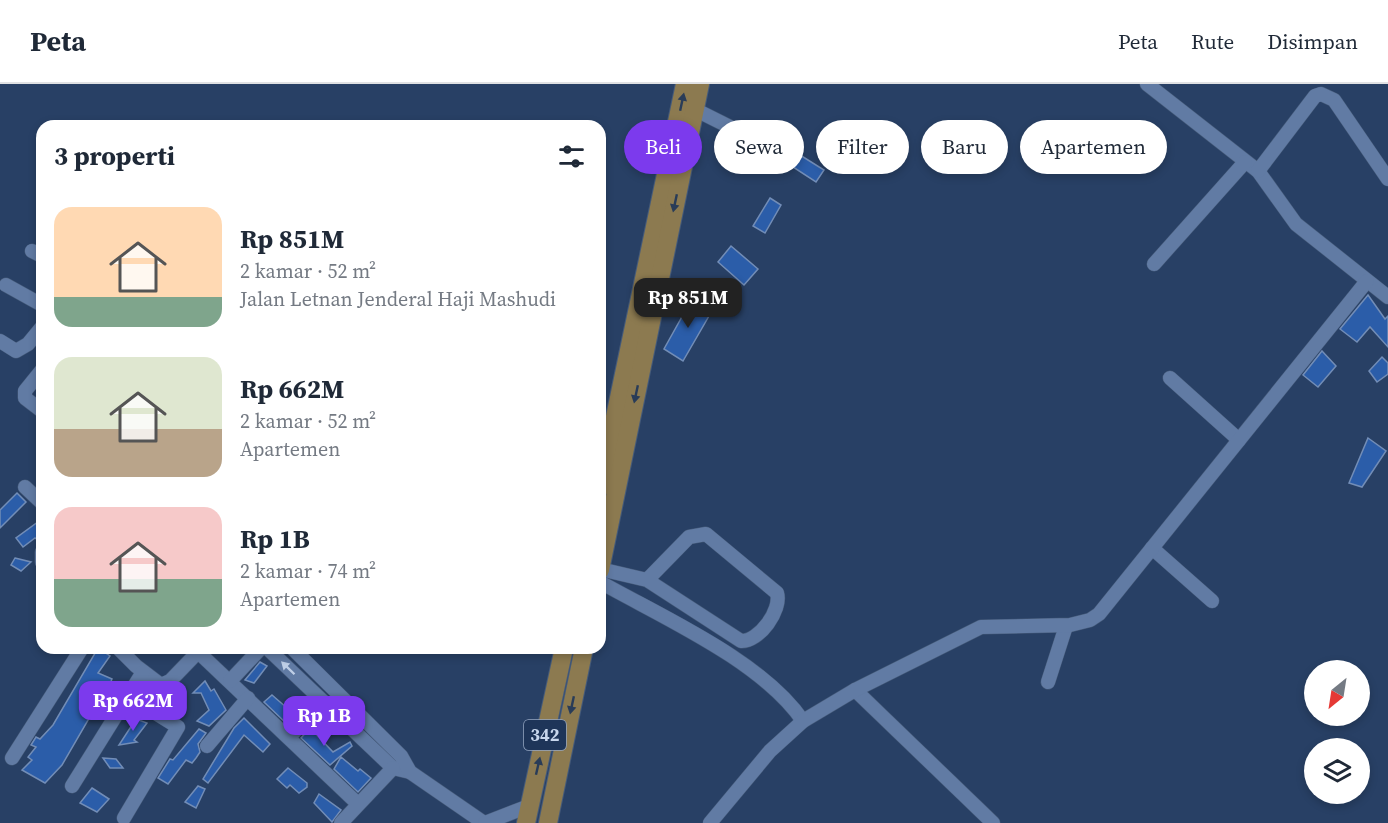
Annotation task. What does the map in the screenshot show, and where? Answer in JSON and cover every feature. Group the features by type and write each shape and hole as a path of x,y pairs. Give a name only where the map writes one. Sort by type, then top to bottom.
{"main road":[{"path":"606,459 685,84"},
{"path":"606,541 700,84"},
{"name":"342","path":"528,815 563,654"},
{"name":"342","path":"548,823 583,654"}],"street":[{"path":"1147,84 1258,171 1296,224 1367,281 1385,289"},
{"path":"1258,171 1315,96 1321,94 1334,100 1388,179"},
{"path":"694,109 716,120"},
{"path":"1154,264 1245,162"},
{"path":"710,823 770,751 803,721 855,690 981,627 1066,626 1081,623 1099,614 1367,281"},
{"path":"6,285 36,302"},
{"path":"0,341 16,351 28,344 36,334"},
{"path":"36,377 25,391 25,398 36,406"},
{"path":"1170,378 1239,440"},
{"path":"26,487 36,497"},
{"path":"606,571 647,580 741,641 747,641 754,636 778,607 777,593 706,534 689,537 647,580"},
{"path":"1152,549 1212,601"},
{"path":"606,585 708,642 768,682 792,705 803,721"},
{"path":"1048,682 1066,626"},
{"path":"12,758 78,654"},
{"path":"124,654 155,682 164,685 192,654"},
{"path":"200,654 358,804"},
{"path":"230,681 255,654"},
{"path":"273,654 393,768 410,772 484,823 528,815"},
{"path":"298,654 401,756 410,772"},
{"path":"72,786 143,672"},
{"path":"855,690 993,823"},
{"path":"124,818 178,727 128,696"},
{"path":"207,746 248,698"},
{"path":"289,737 324,702"},
{"path":"341,823 393,768"}],"building":[{"path":"804,158 816,165 816,174 821,174 816,182 804,174"},
{"path":"770,198 781,205 765,233 753,226"},
{"path":"731,246 758,269 744,285 718,262"},
{"path":"1368,295 1385,319 1388,316 1388,347 1370,327 1357,342 1340,329"},
{"path":"693,297 713,309 683,361 664,349"},
{"path":"1322,351 1336,366 1318,387 1303,375"},
{"path":"1382,357 1388,363 1388,374 1377,382 1369,371"},
{"path":"1368,438 1386,451 1362,487 1349,483"},
{"path":"17,493 26,502 0,528 0,510"},
{"path":"36,523 36,539 23,547 16,538"},
{"path":"15,558 31,562 21,571 11,565"},
{"path":"94,654 110,656 98,673 112,679 104,699 107,701 101,712 95,708 62,765 45,783 22,770 32,760 28,757 36,747 31,745 36,737 40,739 53,725"},
{"path":"260,662 267,666 254,683 245,680"},
{"path":"205,681 211,691 214,689 226,710 209,726 197,721 209,710 201,693 193,693"},
{"path":"272,695 287,708 291,704 300,713 288,725 264,702"},
{"path":"244,718 270,744 263,752 244,735 208,783 203,779 234,728"},
{"path":"136,719 147,723 134,740 137,742 119,745"},
{"path":"310,728 333,752 350,742 352,746 330,765 301,738"},
{"path":"199,729 206,733 198,744 200,752 192,763 186,760 168,784 158,778 170,759 173,760"},
{"path":"341,757 371,778 358,792 334,769"},
{"path":"103,758 116,759 123,768 110,768"},
{"path":"288,768 307,783 307,787 299,793 290,785 287,788 277,779"},
{"path":"198,786 205,789 196,808 185,802"},
{"path":"92,788 109,799 97,812 80,803"},
{"path":"319,794 341,810 332,822 314,803"}]}
